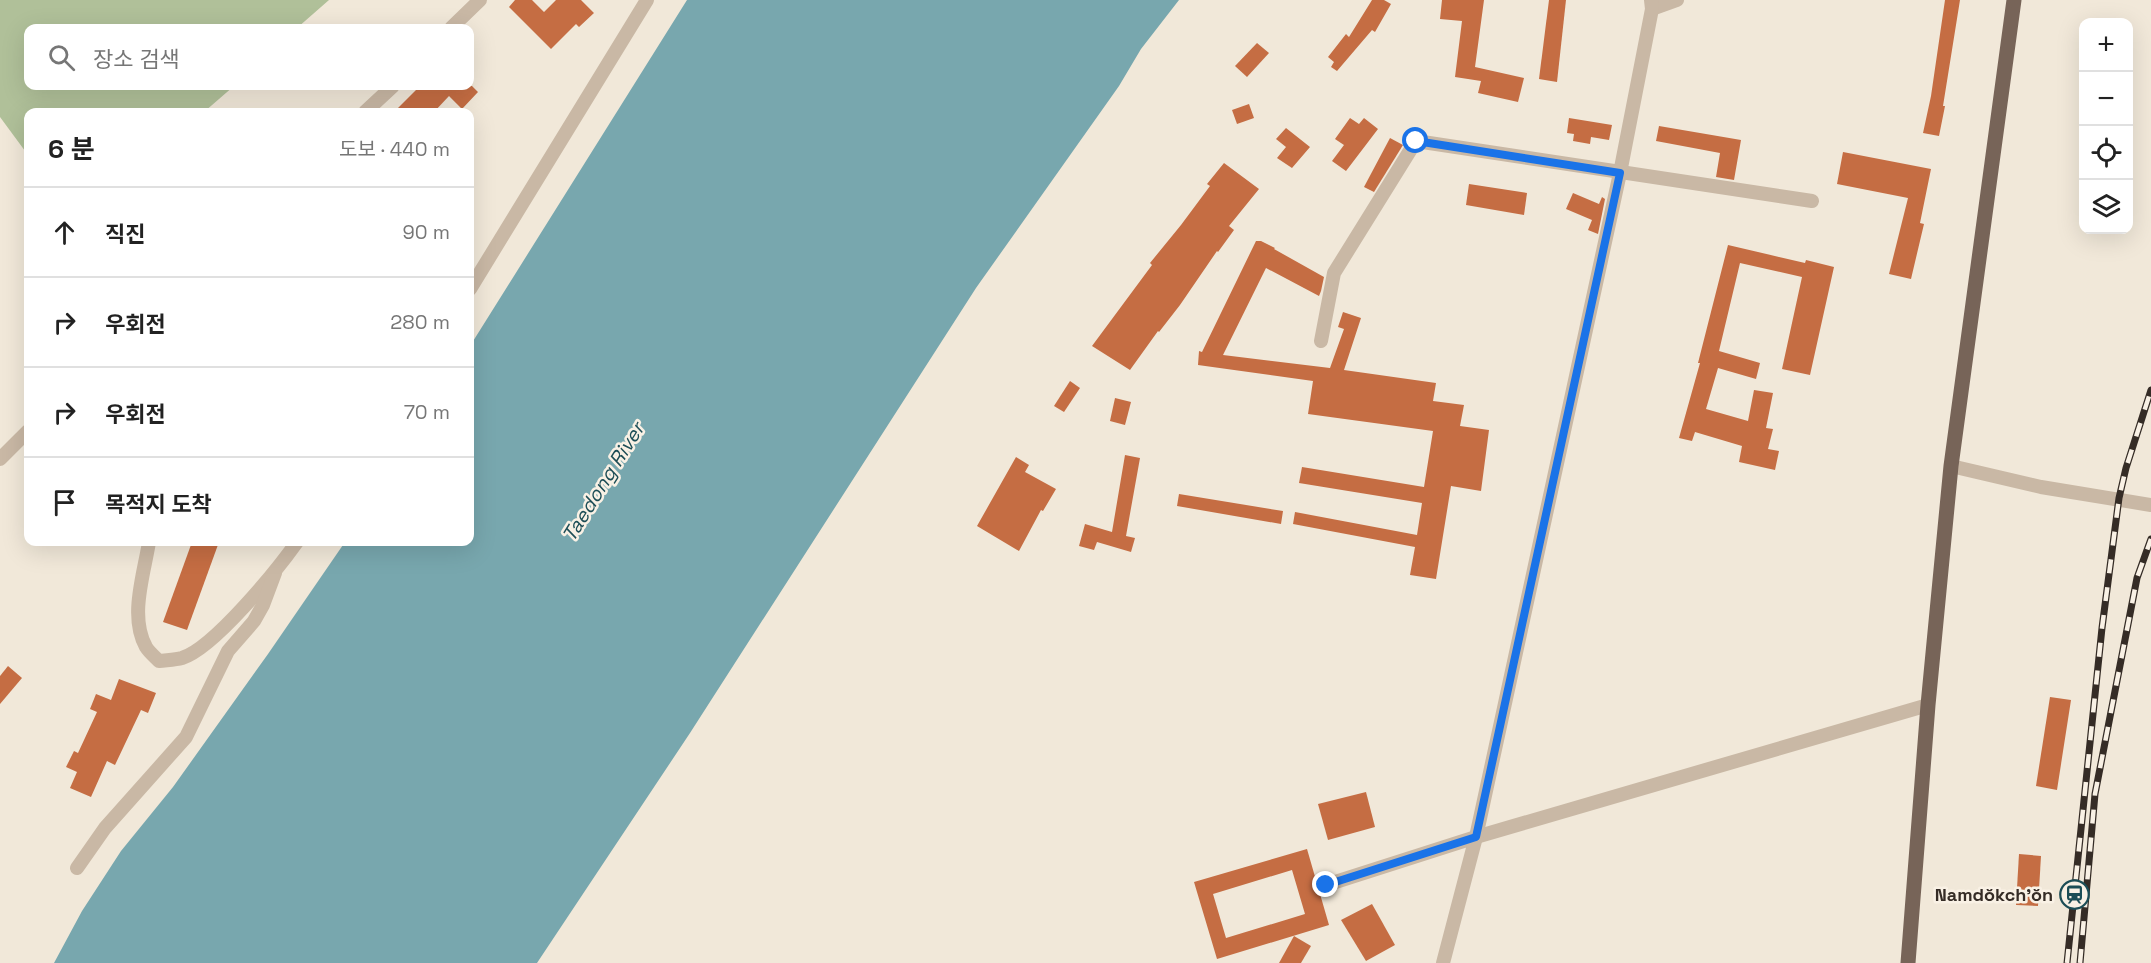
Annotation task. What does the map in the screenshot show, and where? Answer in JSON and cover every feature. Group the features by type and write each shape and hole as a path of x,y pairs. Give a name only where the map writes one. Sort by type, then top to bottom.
{"main road":[{"path":"1908,963 1928,705 1951,466 2014,0"}],"street":[{"path":"455,24 480,0"},
{"path":"474,282 647,0"},
{"path":"1443,963 1476,837 1620,173 1651,5 1677,0"},
{"path":"369,108 389,90"},
{"path":"1321,341 1334,273 1416,141 1812,201"},
{"path":"0,465 5,455 24,435"},
{"path":"1951,466 2041,487 2151,505"},
{"path":"148,546 140,599 139,623 146,648 159,661 183,658 209,640 274,573 294,546"},
{"path":"78,868 105,828 186,737 228,651 254,621 263,605 274,573"},
{"path":"1326,885 1476,837 1928,705"}],"green space":[{"path":"0,0 329,0 302,24 24,24 24,90 229,90 209,108 24,108 24,150 0,117"}],"water":[{"name":"Taedong River","path":"687,0 1179,0 1141,49 1119,86 976,288 690,733 537,963 54,963 82,911 121,851 173,787 342,546 474,546 474,340"}],"building":[{"path":"515,0 532,0 544,12 556,0 581,0 594,13 579,27 576,24 551,49 509,7"},
{"path":"1372,0 1384,0 1391,4 1375,32 1372,30 1337,71 1331,67 1334,62 1328,57 1346,34 1349,37"},
{"path":"1442,0 1484,0 1475,67 1524,78 1518,102 1478,93 1481,81 1455,77 1462,21 1440,19"},
{"path":"1549,0 1566,0 1557,82 1539,79"},
{"path":"1945,0 1960,0 1939,136 1923,133 1931,96"},
{"path":"1257,43 1269,53 1247,77 1235,66"},
{"path":"474,88 478,92 463,108 449,96 438,108 398,108 416,90 474,90"},
{"path":"1249,104 1254,118 1237,124 1232,110"},
{"path":"1350,118 1359,124 1364,118 1378,129 1346,171 1332,161 1344,145 1335,139"},
{"path":"1569,118 1612,125 1609,140 1591,137 1590,144 1573,141 1574,134 1567,133"},
{"path":"1659,126 1741,140 1734,180 1716,177 1720,153 1656,141"},
{"path":"1286,128 1310,147 1292,168 1277,158 1286,147 1276,139"},
{"path":"1390,138 1403,145 1374,192 1364,187"},
{"path":"1843,152 1931,169 1920,223 1924,224 1911,279 1889,274 1908,198 1837,184"},
{"path":"1224,163 1259,189 1229,226 1234,230 1130,370 1092,346 1152,265 1150,263 1210,186 1207,184"},
{"path":"1469,184 1527,193 1524,215 1466,205"},
{"path":"1573,193 1599,204 1602,197 1605,199 1598,234 1588,230 1592,220 1566,209"},
{"path":"1256,241 1275,248 1324,277 1321,291 1319,296 1266,268 1223,355 1330,368 1344,329 1338,327 1343,312 1361,318 1344,370 1436,383 1433,401 1464,405 1460,426 1489,430 1481,491 1451,486 1436,579 1410,575 1415,547 1293,524 1295,512 1417,535 1422,503 1299,483 1302,467 1424,487 1433,431 1308,414 1313,381 1198,365 1199,351 1202,352"},
{"path":"1728,245 1805,263 1806,260 1834,267 1810,375 1782,369 1802,277 1740,263 1719,351 1760,363 1756,379 1718,368 1706,409 1748,421 1754,390 1773,393 1766,428 1773,429 1768,449 1779,451 1775,470 1739,462 1742,446 1695,432 1692,441 1679,438 1700,363 1698,363"},
{"path":"1070,381 1080,388 1064,412 1054,406"},
{"path":"1115,398 1131,402 1125,425 1110,421"},
{"path":"1125,455 1140,458 1126,536 1135,538 1131,552 1097,542 1094,550 1079,546 1085,524 1112,532"},
{"path":"1016,457 1029,465 1025,472 1056,489 1043,511 1041,510 1019,551 977,526"},
{"path":"1179,494 1283,511 1281,524 1177,506"},
{"path":"191,546 218,546 187,630 163,622"},
{"path":"8,666 22,678 0,704 0,676"},
{"path":"119,679 156,693 148,713 141,710 115,765 107,761 91,797 70,788 77,772 66,767 74,751 78,753 97,712 90,709 96,694 111,700"},
{"path":"2050,697 2071,700 2057,790 2036,786"},
{"path":"1366,792 1375,827 1328,840 1318,804"},
{"path":"1307,849 1329,925 1217,959 1194,882","holes":["1292,870 1305,914 1226,938 1213,894"]},
{"path":"2019,854 2041,856 2038,906 2016,905"},
{"path":"1372,904 1395,945 1366,961 1341,920"},
{"path":"1294,936 1311,946 1301,963 1279,963"}],"railway":[{"path":"2067,963 2102,628 2119,498 2126,468 2151,390"},
{"path":"2080,963 2095,794 2137,578 2151,539"}],"place":[{"name":"Namdŏkch'ŏn","path":"2074,894"}],"route":[{"path":"1326,885 1476,837 1620,173 1416,141"}]}
